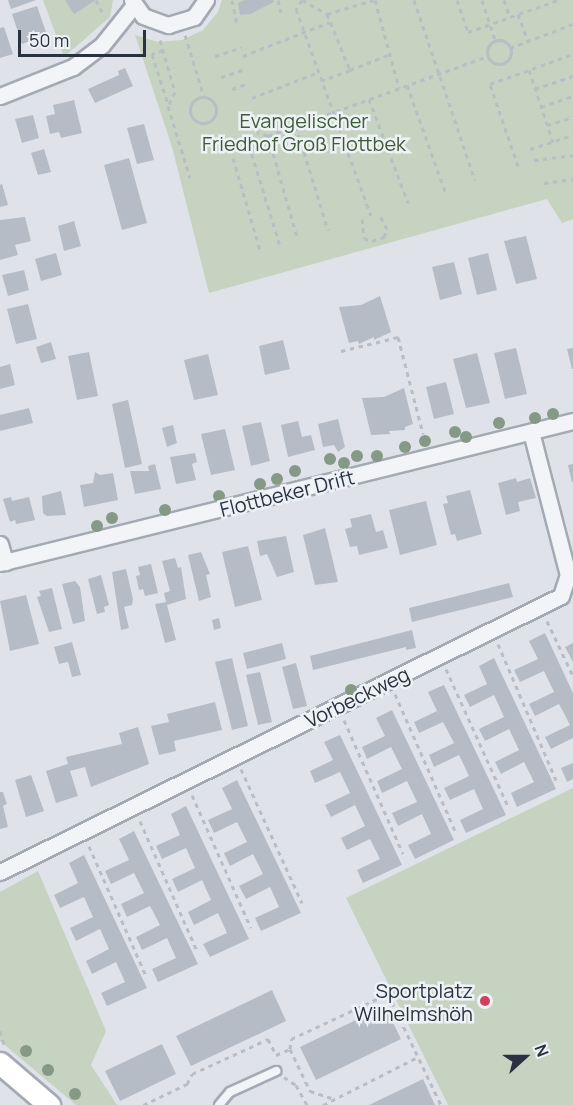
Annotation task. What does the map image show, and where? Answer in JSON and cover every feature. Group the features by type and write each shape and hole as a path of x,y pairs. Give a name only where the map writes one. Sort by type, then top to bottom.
{"street":[{"path":"0,96 73,67 102,45 133,3 155,22 182,23 194,17 206,0"},
{"name":"Flottbeker Drift","path":"3,562 573,421"},
{"name":"Vorbeckweg","path":"0,872 133,805 542,608 561,596 568,575 531,432"},
{"path":"0,544 3,562"},
{"path":"3,1058 49,1105"}],"lane":[{"path":"219,1105 230,1092 276,1071"}],"path":[{"path":"232,0 237,24"},
{"path":"278,0 281,13"},
{"path":"350,70 327,14 302,0 296,9 370,216"},
{"path":"327,14 375,0 399,88"},
{"path":"414,0 475,180"},
{"path":"457,0 468,32 558,0"},
{"path":"482,0 495,40"},
{"path":"504,0 510,17"},
{"path":"518,14 528,41"},
{"path":"155,22 175,92 168,106"},
{"path":"243,56 330,22"},
{"path":"182,23 204,97 214,102 216,113 207,122 200,122 192,116 191,105 204,97"},
{"path":"510,48 573,24"},
{"path":"495,40 502,40 510,48 508,59 502,63 495,63 488,56 487,48 495,40"},
{"path":"214,56 242,46"},
{"path":"163,50 152,54 190,178"},
{"path":"322,81 390,54"},
{"path":"518,166 490,84 573,54"},
{"path":"255,131 268,136 488,56"},
{"path":"221,77 246,69"},
{"path":"529,70 553,141"},
{"path":"252,98 319,72"},
{"path":"535,89 573,75"},
{"path":"232,89 249,83"},
{"path":"407,85 445,190"},
{"path":"541,107 573,96"},
{"path":"369,99 408,203"},
{"path":"547,125 573,117"},
{"path":"296,125 328,230"},
{"path":"530,149 573,135"},
{"path":"268,136 298,240"},
{"path":"249,145 280,246"},
{"path":"534,160 573,155"},
{"path":"232,158 261,253"},
{"path":"544,183 573,179"},
{"path":"362,219 364,238 372,241 384,237 387,229 379,213"},
{"path":"341,351 398,337 423,434"},
{"path":"542,608 573,676"},
{"path":"492,632 556,780"},
{"path":"440,657 508,806"},
{"path":"390,681 455,831"},
{"path":"338,707 403,854"},
{"path":"236,756 302,903"},
{"path":"185,780 251,928"},
{"path":"133,805 198,952"},
{"path":"82,831 147,978"},
{"path":"310,1091 290,1049 291,1039 388,994 441,1105"},
{"path":"0,1031 3,1058"},
{"path":"143,1105 187,1084 192,1074 268,1039 276,1056 290,1049"},
{"path":"323,1105 418,1057"},
{"path":"276,1071 296,1085 334,1099"},
{"path":"296,1085 307,1105"}],"green space":[{"path":"43,0 113,0 110,17 64,57"},
{"name":"Evangelischer Friedhof Groß Flottbek","path":"222,0 573,0 573,219 562,223 547,199 209,293 172,147 135,35 158,42 182,40 203,30 218,12"},
{"name":"Sportplatz Wilhelmshöh","path":"573,788 573,1105 448,1105 346,898"},
{"path":"38,871 106,1031 91,1065 117,1105 76,1105 0,1041 0,892"}],"building":[{"path":"8,0 36,0 11,9"},
{"path":"65,0 96,0 74,14"},
{"path":"245,0 273,0 274,2 250,14 240,15 238,3"},
{"path":"37,6 47,35 22,44 12,14"},
{"path":"4,27 13,54 0,58 0,28"},
{"path":"125,68 133,86 95,103 88,89 119,75 118,71"},
{"path":"74,100 82,133 61,138 59,132 50,134 46,116 55,114 53,105"},
{"path":"33,115 39,138 22,143 15,119"},
{"path":"144,124 154,160 137,164 127,128"},
{"path":"44,149 51,172 38,175 31,153"},
{"path":"129,158 147,223 122,230 104,165"},
{"path":"2,184 8,205 0,207 0,185"},
{"path":"25,217 31,241 15,245 18,255 0,260 0,220"},
{"path":"74,221 81,246 64,251 58,226"},
{"path":"526,236 537,279 516,284 504,241"},
{"path":"56,253 62,275 41,281 35,259"},
{"path":"488,253 497,290 477,295 468,258"},
{"path":"454,262 462,294 440,300 432,267"},
{"path":"24,270 29,290 8,296 2,275"},
{"path":"380,296 391,332 359,344 358,341 349,343 339,307 361,305"},
{"path":"28,304 37,339 16,344 7,309"},
{"path":"283,340 290,369 265,375 259,346"},
{"path":"51,342 56,359 41,363 36,347"},
{"path":"516,348 527,394 505,399 494,353"},
{"path":"573,348 573,369 572,369 567,349"},
{"path":"89,352 98,396 77,400 68,356"},
{"path":"477,353 490,403 466,408 453,359"},
{"path":"208,354 218,395 194,400 184,360"},
{"path":"10,364 15,385 0,389 0,367"},
{"path":"446,382 454,414 434,419 426,387"},
{"path":"404,388 413,424 405,427 405,430 389,431 390,434 371,435 362,398 384,397"},
{"path":"128,400 142,464 125,468 112,404"},
{"path":"29,408 33,423 0,431 0,415"},
{"path":"338,419 345,447 338,452 334,445 323,447 318,424"},
{"path":"298,421 302,437 311,435 315,450 288,457 281,425"},
{"path":"261,422 270,461 251,466 242,426"},
{"path":"173,425 177,443 167,447 162,428"},
{"path":"225,429 235,470 211,475 201,434"},
{"path":"195,453 197,462 192,464 196,480 176,484 170,457"},
{"path":"155,464 161,489 135,494 130,471 149,471 148,466"},
{"path":"573,464 573,482 572,482 568,465"},
{"path":"95,472 100,475 113,473 118,500 84,507 80,485 93,483"},
{"path":"516,478 517,482 530,478 536,498 518,502 520,511 506,515 498,483"},
{"path":"470,490 482,534 457,541 455,534 451,535 443,504 448,503 446,496"},
{"path":"61,491 66,515 47,516 43,513 42,496"},
{"path":"11,497 12,501 29,497 35,520 16,524 15,520 10,522 3,499"},
{"path":"426,501 437,545 400,555 389,510"},
{"path":"371,514 376,532 383,530 388,548 359,555 357,546 350,547 345,529 352,527 350,519"},
{"path":"325,528 338,582 315,585 303,535"},
{"path":"286,536 294,572 277,577 267,554 260,556 257,541"},
{"path":"248,546 262,600 235,607 222,552"},
{"path":"201,552 210,574 206,575 211,597 199,601 188,555"},
{"path":"175,558 178,568 181,567 186,599 167,605 176,640 165,643 155,604 166,602 164,593 170,591 162,561"},
{"path":"151,564 158,593 145,596 143,589 139,590 136,576 140,575 138,567"},
{"path":"126,569 133,599 132,605 124,607 129,628 121,630 112,572"},
{"path":"101,575 109,605 104,607 105,612 97,614 88,579"},
{"path":"75,581 80,587 85,621 73,624 62,584"},
{"path":"509,583 513,597 412,622 409,608"},
{"path":"52,588 62,629 49,632 37,597 41,596 39,591"},
{"path":"26,595 39,644 10,651 0,601"},
{"path":"219,618 221,628 214,630 212,620"},
{"path":"412,630 416,648 406,650 406,647 313,670 310,656"},
{"path":"545,633 573,693 573,738 551,749 545,737 570,725 559,704 535,716 529,704 554,692 544,671 520,682 514,670 538,659 529,641"},
{"path":"72,642 81,675 72,677 68,662 59,664 54,647"},
{"path":"282,643 286,659 247,669 243,653"},
{"path":"573,643 573,662 565,647"},
{"path":"232,658 248,726 232,730 215,662"},
{"path":"494,658 556,789 517,807 511,793 534,782 524,762 501,774 495,762 519,750 509,729 485,741 479,729 504,717 494,695 470,707 464,695 487,684 479,666"},
{"path":"296,663 307,706 293,709 282,667"},
{"path":"260,672 272,722 258,725 246,675"},
{"path":"444,685 506,815 466,833 460,820 483,809 474,789 450,800 444,788 469,776 459,755 434,767 429,755 454,743 443,722 419,733 414,722 437,711 428,692"},
{"path":"215,702 222,730 174,741 176,751 159,755 151,726 169,722 167,714"},
{"path":"392,710 454,840 415,859 408,845 431,834 422,814 398,826 392,813 417,802 407,781 382,793 377,781 402,769 391,747 367,759 362,747 385,736 376,718"},
{"path":"138,727 149,764 91,787 85,767 70,771 78,796 56,803 46,771 68,764 66,757 122,744 119,733"},
{"path":"340,735 402,865 363,883 357,870 380,859 370,839 347,850 341,838 365,826 355,805 331,817 325,805 350,793 340,772 315,783 310,771 333,760 324,742"},
{"path":"573,763 573,779 567,782 561,768"},
{"path":"31,775 44,811 26,817 15,780"},
{"path":"237,780 301,913 261,931 255,918 279,907 270,887 246,899 239,886 263,874 253,854 230,866 224,853 247,842 237,822 214,833 208,820 232,809 222,788"},
{"path":"0,792 3,792 7,804 3,806 8,827 0,829"},
{"path":"186,806 249,939 210,957 203,944 227,933 218,913 194,925 188,912 211,900 202,880 178,892 172,879 195,868 186,848 162,859 156,846 180,835 171,814"},
{"path":"134,831 198,964 158,982 152,969 176,958 167,938 142,950 136,937 160,925 150,906 127,917 121,904 144,893 134,873 111,884 105,871 129,860 119,839"},
{"path":"84,855 147,988 107,1006 101,993 125,982 116,962 92,974 86,961 109,949 100,929 76,941 70,928 93,917 84,897 60,908 54,895 78,883 69,863"},
{"path":"272,990 286,1021 191,1066 176,1036"},
{"path":"385,1006 401,1039 316,1080 300,1047"},
{"path":"162,1044 176,1074 120,1101 105,1071"},
{"path":"423,1079 435,1105 369,1105"}],"place":[{"name":"Sportplatz Wilhelmshöh","path":"485,1001"}]}
